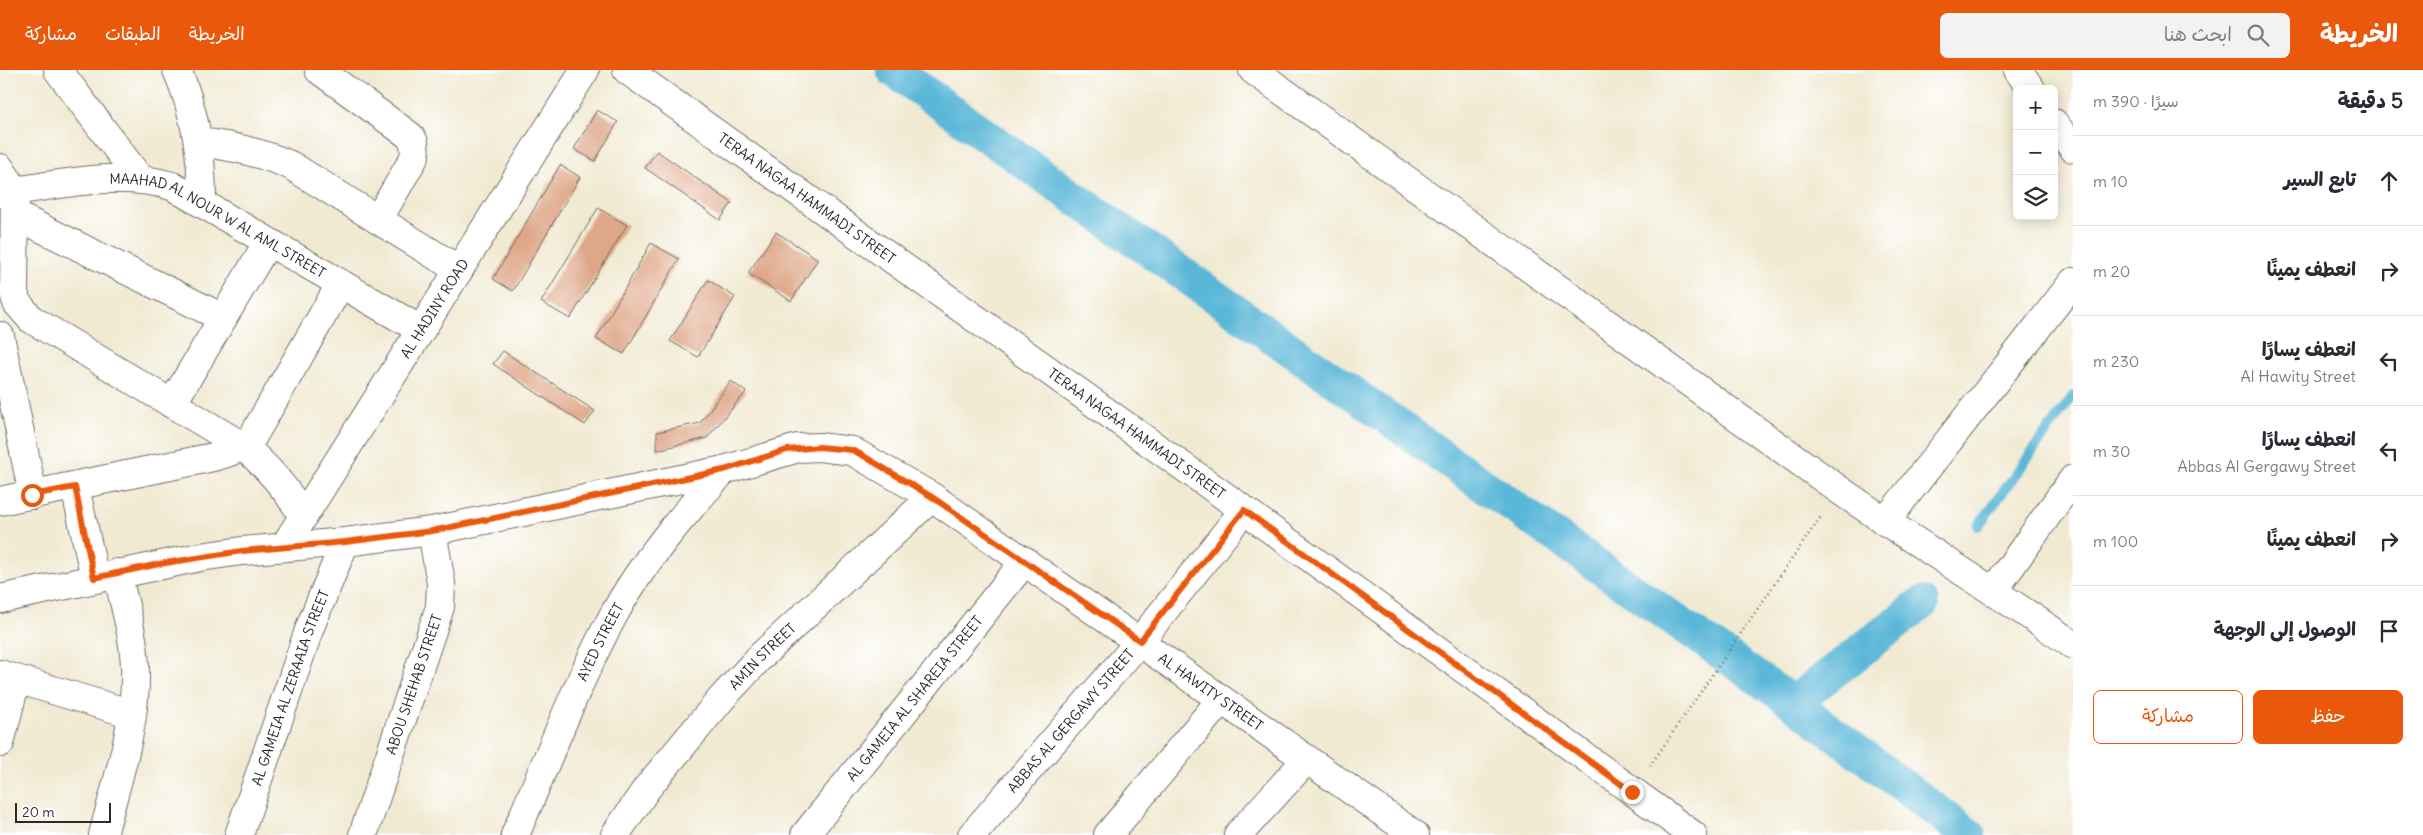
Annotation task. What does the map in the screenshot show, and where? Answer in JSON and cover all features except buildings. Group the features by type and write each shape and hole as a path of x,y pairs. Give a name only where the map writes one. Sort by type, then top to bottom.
{"street":[{"path":"58,70 139,178"},
{"path":"177,70 189,100 199,142 202,203"},
{"path":"319,70 410,136 414,142 415,156 378,220"},
{"name":"AL HADINY ROAD","path":"284,547 585,70"},
{"name":"TERAA NAGAA HAMMADI STREET","path":"627,70 1244,510 1693,835"},
{"path":"1253,70 1885,522 1994,590 2073,645"},
{"path":"2018,70 2027,85"},
{"path":"2058,128 2073,148"},
{"path":"199,142 230,145 268,156 290,166 459,270"},
{"path":"0,168 10,200 7,304 17,303 31,319 244,447 268,467 288,490 303,516"},
{"name":"MAAHAD AL NOUR W AL AML STREET","path":"10,200 105,179 139,178 172,186 340,285 421,330"},
{"path":"10,200 223,318"},
{"path":"172,404 268,242"},
{"path":"1885,522 2073,282"},
{"path":"0,501 219,456 244,447 253,436 340,285"},
{"path":"0,336 32,495"},
{"name":"AL HAWITY STREET","path":"0,599 200,557 432,531 724,470 792,449 819,447 841,449 862,455 932,497 1307,759 1404,832"},
{"name":"AYED STREET","path":"515,835 595,652 614,615 663,542 691,506 724,470"},
{"path":"1994,590 2073,479"},
{"path":"75,487 106,576 128,621 135,665 132,714 127,742 102,835"},
{"name":"AMIN STREET","path":"615,835 647,788 722,698 754,663 932,497"},
{"name":"ABBAS AL GERGAWY STREET","path":"972,835 1140,641 1244,510"},
{"name":"ABOU SHEHAB STREET","path":"363,835 440,607 441,582 432,531"},
{"name":"AL GAMEIA AL ZERAAIA STREET","path":"239,835 310,628 345,542"},
{"name":"AL GAMEIA AL SHAREIA STREET","path":"805,835 1025,561"},
{"path":"0,743 8,677 132,714"},
{"path":"1108,835 1221,700"},
{"path":"1238,835 1307,759"}],"path":[{"path":"1662,749 1812,530"}],"waterway":[{"path":"893,70 1793,703 1969,835"},
{"path":"1978,526 2073,396"},
{"path":"1793,703 1922,603"}],"route":[{"path":"32,495 75,487 94,578 159,564 242,551 345,542 432,531 724,470 798,448 819,447 852,450 932,497 1140,641 1244,510 1632,792"}]}
